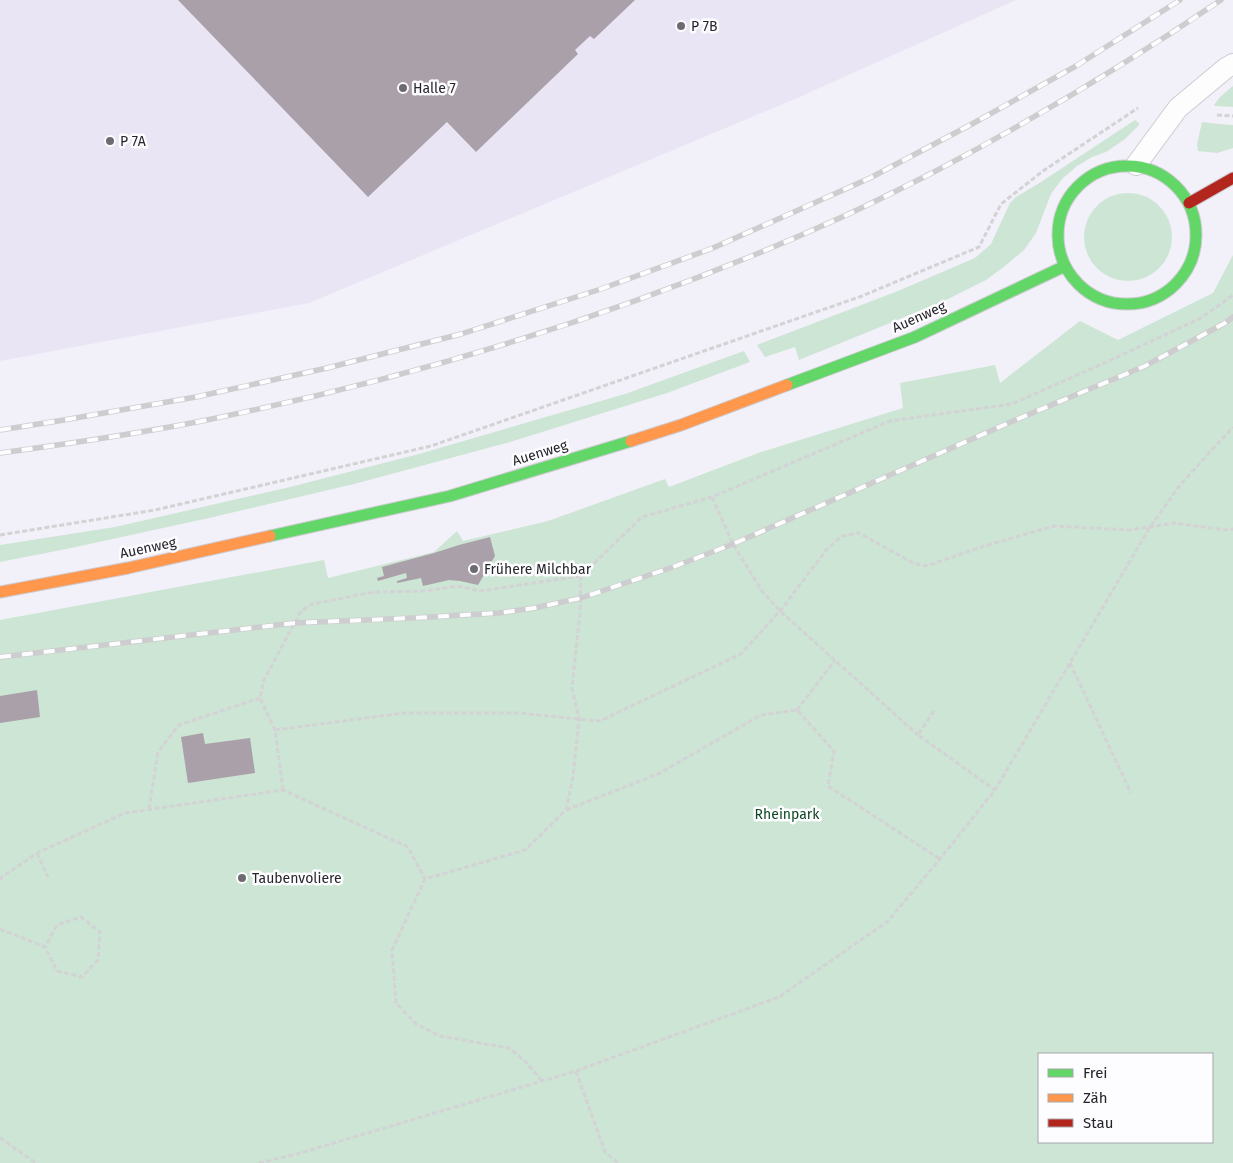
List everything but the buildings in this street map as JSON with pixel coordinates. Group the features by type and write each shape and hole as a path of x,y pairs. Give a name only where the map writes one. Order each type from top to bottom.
{"street":[{"path":"1114,166 1136,166 1167,178 1189,203 1197,226 1196,250 1186,272 1169,290 1148,301 1123,304 1100,299 1080,285 1065,266 1058,245 1058,224 1065,204 1077,186 1094,174 1114,166"},
{"path":"1189,203 1233,178"},
{"name":"Auenweg","path":"0,592 128,568 450,496 681,425 915,337 1065,266"}],"lane":[{"path":"1136,166 1178,108 1233,64"}],"path":[{"path":"0,534 155,510 430,446 862,296 979,247 1001,204 1043,171 1136,109 1157,102 1178,108 1222,116 1233,116"},
{"path":"283,790 275,730 260,698 264,680 301,611 312,604 374,592 424,591 458,586 480,591 581,576 642,517 712,497 890,421 1012,404 1200,318 1233,295"},
{"path":"259,1163 297,1154 576,1071 780,997 888,921 995,790 1150,527 1180,485 1233,427"},
{"path":"712,497 733,544 762,591 780,610 918,735 995,790"},
{"path":"275,730 404,713 518,713 600,721 741,654 780,610 828,549 842,536 859,533 912,563 926,566 984,546 1054,526 1129,530 1175,523 1226,530 1233,529"},
{"path":"566,810 579,719 572,688 580,612 581,576"},
{"path":"542,1081 525,1061 509,1048 440,1036 416,1024 396,1003 392,950 425,879 525,850 566,810 658,774 761,715 797,710 835,660"},
{"path":"1070,663 1131,793"},
{"path":"149,809 158,752 179,725 260,698"},
{"path":"797,710 834,751 828,786 940,859"},
{"path":"918,735 934,711"},
{"path":"0,880 37,853 125,813 283,790 408,847 425,879"},
{"path":"37,853 48,877"},
{"path":"0,929 46,947 57,971 82,977 98,960 100,932 81,917 58,925 46,947"},
{"path":"576,1071 605,1152 618,1163"},
{"path":"0,1138 36,1163"}],"shaded area":[{"path":"0,0 1016,0 797,98 309,303 0,361"}],"green space":[{"path":"1233,86 1233,107 1215,106 1220,97"},
{"path":"1135,120 1139,125 1125,139 1106,152 1092,157 1077,166 1062,179 1051,194 1036,233 1024,250 986,280 944,301 799,360 795,347 765,357 757,345 898,291 975,258 991,244 1010,203 1016,197"},
{"path":"1202,122 1233,125 1233,148 1217,153 1198,151 1197,144"},
{"path":"1119,193 1137,193 1153,200 1165,212 1172,228 1172,246 1165,262 1153,274 1137,281 1119,281 1103,274 1091,262 1084,246 1084,228 1091,212 1103,200"},
{"name":"Rheinpark","path":"1233,255 1233,1163 0,1163 0,620 324,560 328,578 434,552 457,531 463,541 548,521 665,479 669,487 761,452 903,408 900,383 995,365 1000,383 1080,321 1118,340 1213,293"},
{"path":"744,351 750,362 667,393 510,442 354,484 209,518 0,562 0,545 115,527 290,487 419,454 625,394"}],"railway":[{"path":"0,430 196,397 327,368 461,334 601,289 713,248 870,178 1076,66 1180,0"},
{"path":"0,453 152,430 283,404 363,384 522,339 678,285 755,255 831,222 932,173 1079,91 1221,0"},
{"path":"0,657 295,623 499,613 581,598 673,567 733,544 1013,421 1145,366 1233,317"}],"traffic: fast":[{"path":"1127,166 1153,171 1176,186 1191,209 1196,235 1191,261 1176,284 1153,299 1127,304 1101,299 1078,284 1063,261 1058,235 1063,209 1078,186 1101,171 1127,166"},
{"path":"787,385 915,337 1065,266"},
{"path":"270,536 450,496 631,441"}],"traffic: slow":[{"path":"631,441 681,425 787,385"},
{"path":"0,592 128,568 270,536"}],"traffic: jam":[{"path":"1189,203 1233,178"}],"place":[{"name":"P 7B","path":"681,26"},
{"name":"Halle 7","path":"403,88"},
{"name":"P 7A","path":"110,141"},
{"name":"Frühere Milchbar","path":"474,569"},
{"name":"Taubenvoliere","path":"242,878"}]}
